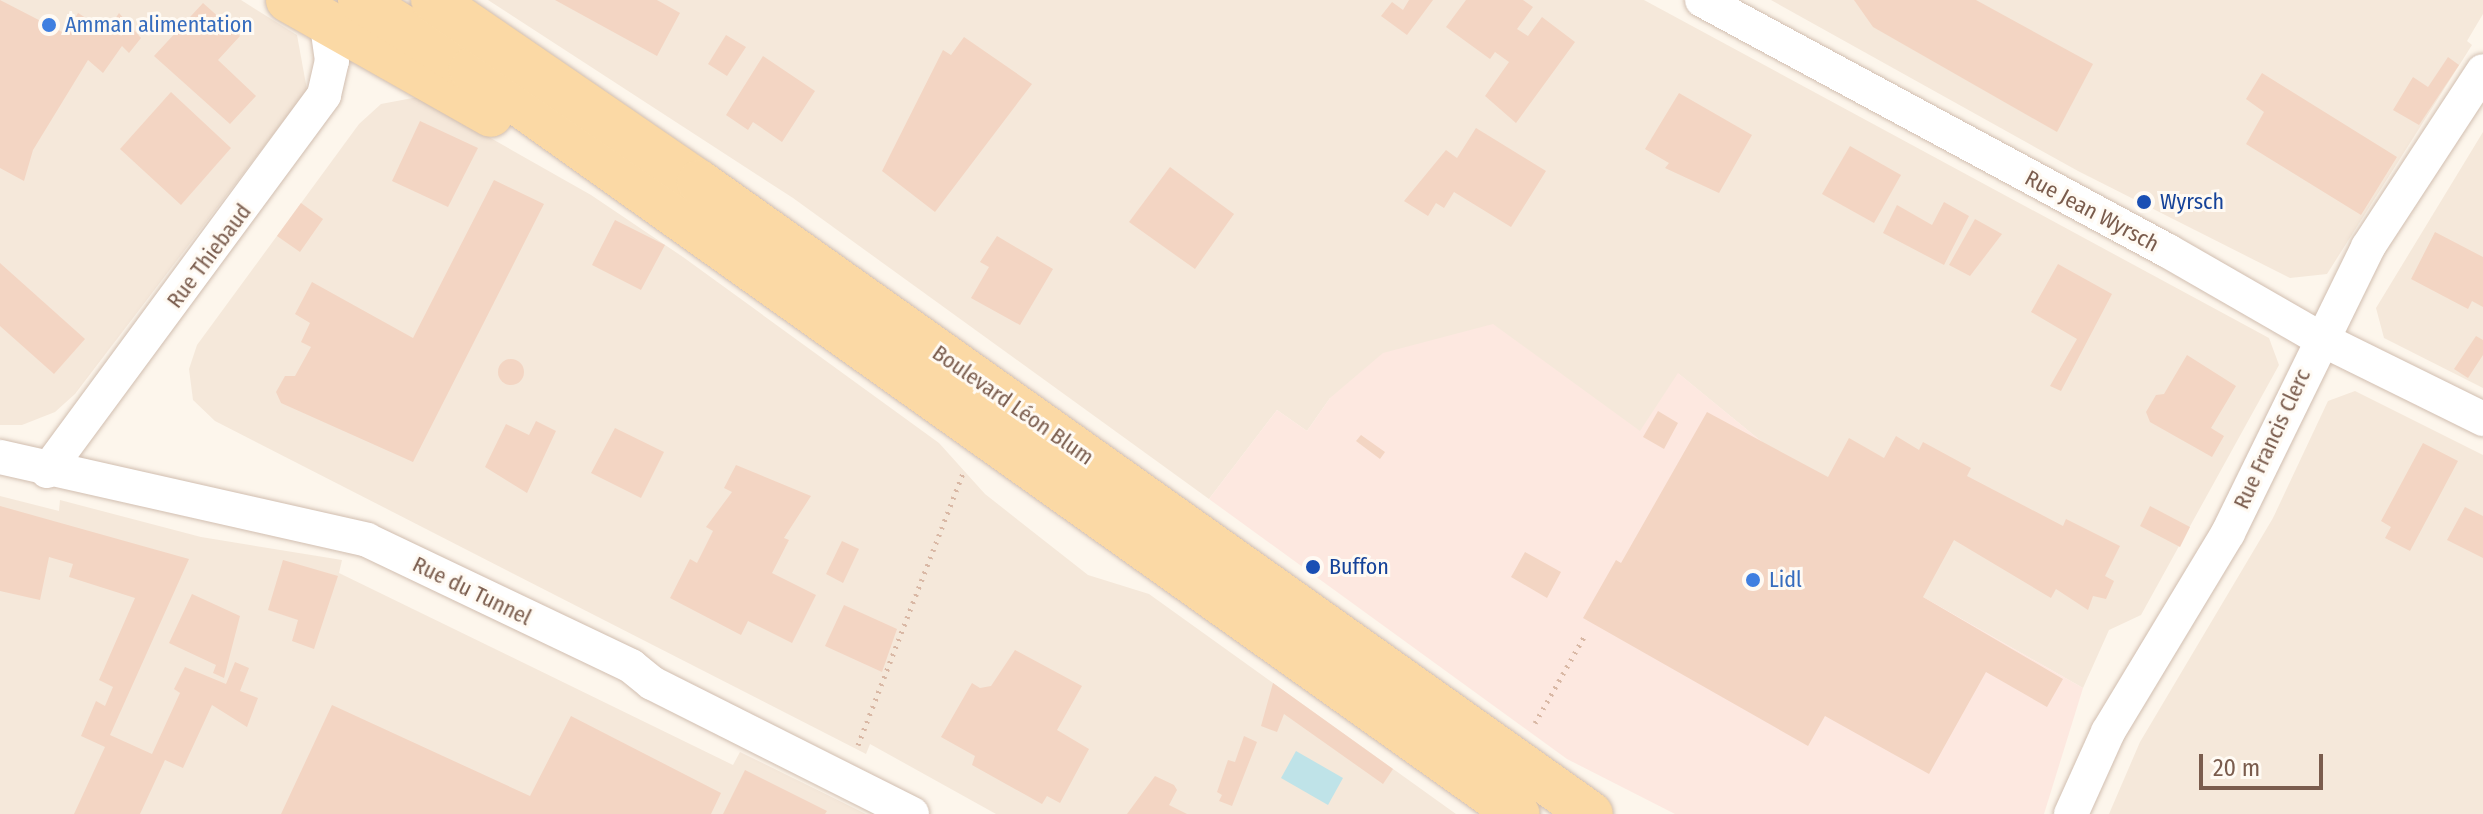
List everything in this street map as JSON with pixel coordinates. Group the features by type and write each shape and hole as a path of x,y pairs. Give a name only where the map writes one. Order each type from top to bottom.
{"main road":[{"path":"288,0 343,12 471,70 689,201"},
{"name":"Boulevard Léon Blum","path":"433,0 689,201 1518,814"},
{"path":"343,12 689,201"},
{"name":"Boulevard Léon Blum","path":"689,201 1591,814"}],"street":[{"name":"Rue Jean Wyrsch","path":"1702,0 2168,251 2319,338 2483,419"},
{"name":"Rue Thiebaud","path":"47,471 289,149 324,95 343,12"},
{"name":"Rue Francis Clerc","path":"2071,814 2108,732 2228,533 2319,338 2368,247 2483,71"},
{"name":"Rue du Tunnel","path":"0,457 47,471 347,533 631,666 652,683 912,814"}],"path":[{"path":"855,753 970,454"},
{"path":"1527,738 1585,635"}],"shaded area":[{"path":"0,0 241,0 297,35 307,90 75,394 55,412 22,425 0,425"},
{"path":"488,0 1644,0 2269,338 2279,365 2141,615 2109,630 2083,688 1923,597 1773,451 1679,374 1640,432 1330,398 1307,431 1277,410 1209,499 793,198"},
{"path":"1771,0 2483,0 2483,14 2467,41 2472,45 2327,274 2290,278 2078,171"},
{"path":"418,97 591,195 683,257 939,443 985,494 1088,575 1149,594 1456,814 996,814 870,744 866,754 215,421 193,400 189,369 197,345 359,124 381,104"},
{"path":"2483,132 2483,388 2384,338 2376,308"},
{"path":"1493,324 1640,431 1678,373 1773,451 1923,597 2083,688 2044,814 1675,814 1567,759 1209,499 1277,410 1307,431 1330,398 1383,353"},
{"path":"2355,391 2483,455 2483,814 2109,814 2140,742 2273,518 2328,401"},
{"path":"0,496 59,511 60,500 201,537 342,560 339,573 733,765 740,752 866,814 0,814"}],"water":[{"path":"1296,751 1343,778 1328,805 1281,778"}],"building":[{"path":"0,0 66,34 78,13 107,31 119,13 141,38 129,53 122,46 103,73 88,60 33,150 24,181 0,168"},
{"path":"555,0 657,0 680,13 657,56"},
{"path":"1409,0 1433,0 1407,35 1381,16 1392,2 1403,10"},
{"path":"1466,0 1523,0 1533,7 1517,29 1528,36 1542,17 1575,42 1516,123 1485,96 1509,62 1495,52 1490,59 1446,27"},
{"path":"1854,0 1976,0 2093,64 2057,132 1873,27"},
{"path":"203,3 240,36 218,60 256,96 230,124 154,56"},
{"path":"726,35 746,47 727,76 708,64"},
{"path":"964,37 1032,84 935,212 882,171 943,50 951,55"},
{"path":"763,56 815,91 782,142 753,122 748,130 726,115"},
{"path":"2448,57 2459,65 2419,125 2393,110 2413,77 2428,87"},
{"path":"2262,73 2397,157 2361,215 2246,144 2264,112 2246,99"},
{"path":"171,92 231,148 181,205 120,149"},
{"path":"1679,93 1752,135 1719,193 1665,168 1669,163 1645,149"},
{"path":"420,121 478,148 448,207 392,181"},
{"path":"1476,128 1546,171 1511,227 1454,192 1444,208 1436,203 1428,216 1404,201 1446,150 1457,158"},
{"path":"1850,146 1901,175 1874,223 1822,194"},
{"path":"1170,167 1234,214 1195,269 1129,222"},
{"path":"494,180 544,204 413,462 281,403 276,392 285,376 295,376 311,347 301,342 310,323 295,314 312,282 413,338"},
{"path":"1944,202 1969,216 1944,265 1883,233 1897,205 1932,225"},
{"path":"301,203 323,219 300,252 277,236"},
{"path":"1975,219 2002,234 1970,276 1949,265"},
{"path":"615,220 665,245 641,290 592,265"},
{"path":"2435,232 2483,257 2483,307 2472,301 2468,309 2411,279"},
{"path":"997,236 1053,269 1020,325 971,298 989,267 980,262"},
{"path":"0,263 85,339 54,374 0,326"},
{"path":"2058,264 2112,294 2061,391 2050,386 2077,339 2031,312"},
{"path":"2476,336 2483,340 2483,355 2468,378 2454,369"},
{"path":"2187,355 2236,386 2211,428 2224,436 2212,457 2150,422 2146,412 2156,395 2164,394"},
{"path":"511,359 520,363 524,372 520,381 511,385 502,381 498,372 502,363"},
{"path":"1658,411 1678,423 1664,449 1643,437"},
{"name":"Lidl","path":"1707,412 1828,477 1849,438 1884,458 1896,436 1919,450 1923,442 1971,468 1967,476 2063,526 2066,519 2120,546 2105,576 2114,581 2106,599 2093,596 2088,610 2056,589 2051,598 1954,540 1923,597 2063,679 2047,707 1986,672 1929,774 1825,716 1808,746 1583,618 1616,560 1621,563"},
{"path":"536,421 556,431 527,493 485,467 506,424 529,435"},
{"path":"615,428 664,452 641,498 591,473"},
{"path":"1361,435 1385,452 1380,459 1356,441"},
{"path":"2423,443 2458,461 2410,551 2385,538 2391,527 2381,521"},
{"path":"736,465 811,496 784,538 789,540 772,573 816,595 792,643 748,621 741,635 670,598 690,559 697,563 713,531 706,527 732,492 724,488"},
{"path":"0,506 189,559 110,735 152,754 180,693 174,689 185,667 226,684 235,662 249,668 240,691 258,698 247,727 212,705 183,768 165,760 140,814 74,814 105,747 81,736 96,701 105,706 113,687 99,680 135,598 69,577 73,564 49,557 40,600 0,591"},
{"path":"2150,506 2190,527 2180,547 2140,526"},
{"path":"2465,507 2483,516 2483,558 2447,540"},
{"path":"842,541 859,549 843,583 826,574"},
{"path":"1525,552 1561,572 1547,598 1511,577"},
{"path":"283,560 338,576 314,649 292,641 298,620 268,610"},
{"path":"192,594 240,616 224,678 213,673 216,665 169,643"},
{"path":"844,605 897,629 882,672 825,646"},
{"path":"1015,650 1082,686 1057,730 1089,749 1060,803 1047,796 1042,804 972,765 975,756 941,737 972,683 980,688 991,686"},
{"path":"1273,683 1393,769 1383,784 1284,714 1277,732 1261,726"},
{"path":"332,705 530,796 571,716 721,793 711,814 281,814"},
{"path":"1244,736 1257,742 1232,806 1219,801 1222,795 1217,792 1228,760 1235,762"},
{"path":"745,770 827,811 825,814 723,814"},
{"path":"1155,776 1174,785 1177,790 1169,805 1187,814 1127,814"}],"place":[{"name":"Amman alimentation","path":"49,25"},
{"name":"Wyrsch","path":"2144,202"},
{"name":"Buffon","path":"1313,567"},
{"name":"Lidl","path":"1753,580"}]}
